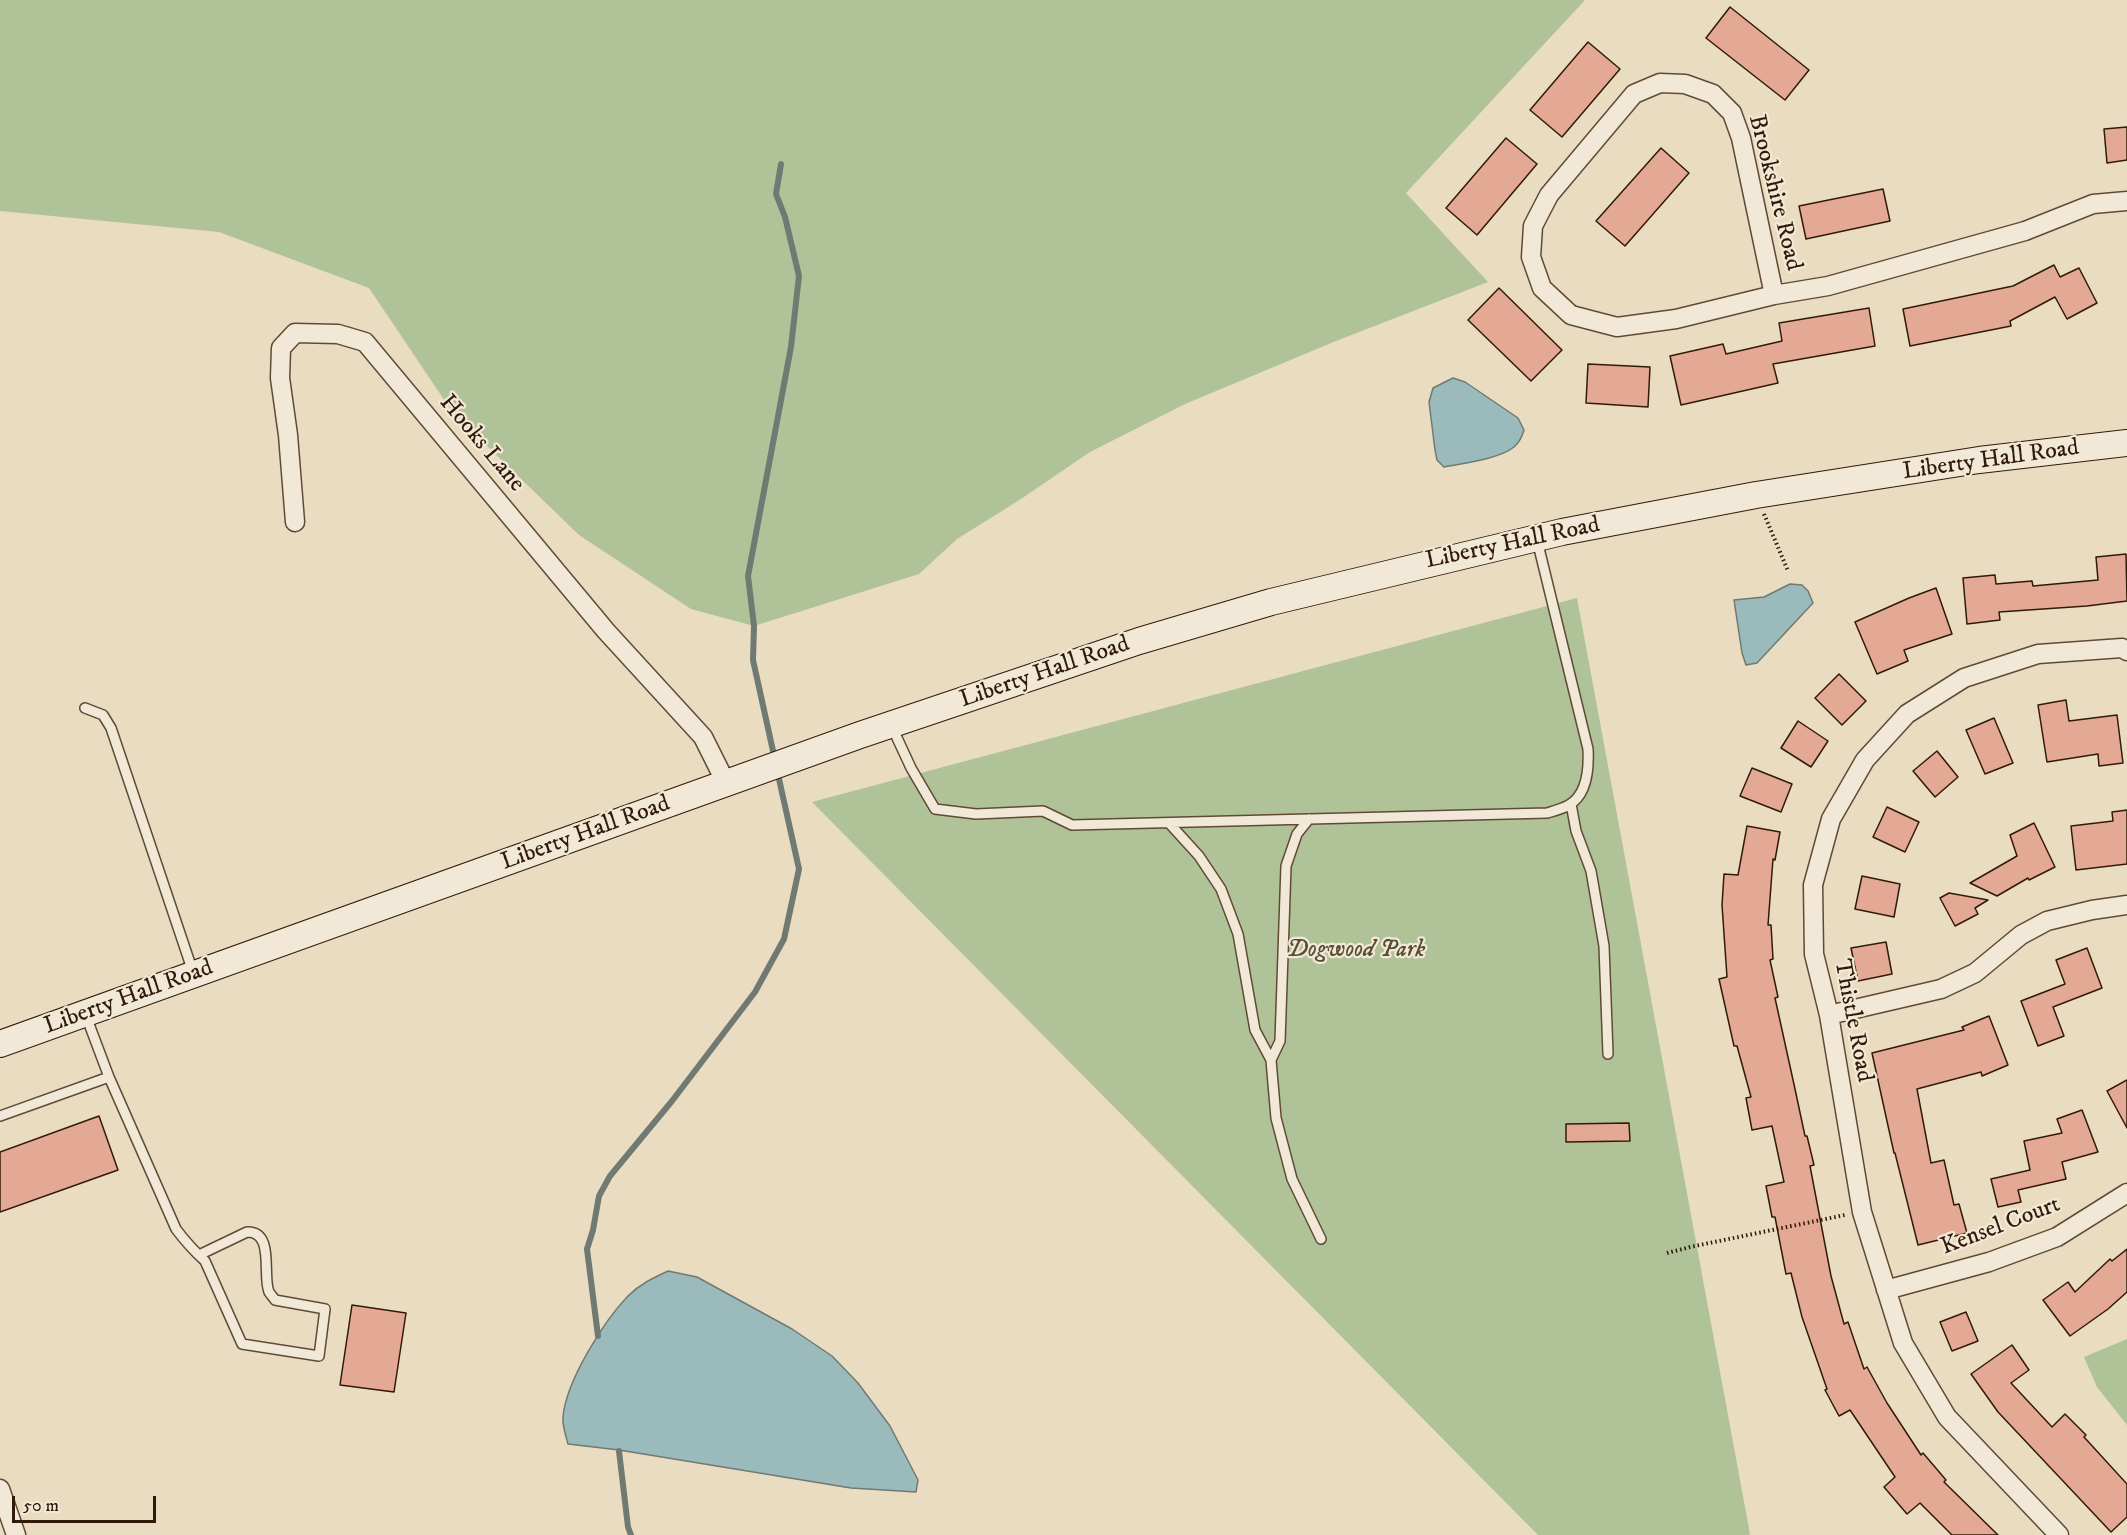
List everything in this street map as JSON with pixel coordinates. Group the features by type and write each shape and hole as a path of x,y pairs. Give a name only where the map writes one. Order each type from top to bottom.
{"main road":[{"name":"Liberty Hall Road","path":"0,1044 891,725 1139,640 1271,602 1537,538 1756,495 1979,460 2127,443"}],"street":[{"name":"Brookshire Road","path":"1774,295 1741,138 1732,113 1713,94 1685,84 1660,83 1634,94 1549,195 1533,226 1531,257 1542,288 1571,315 1617,327 1676,319 1774,295 1828,286 2025,231 2094,204 2127,201"},
{"name":"Hooks Lane","path":"295,522 288,435 280,378 281,348 295,333 338,334 365,342 606,631 703,737 726,783"},
{"name":"Thistle Road","path":"2059,1535 1947,1417 1903,1343 1862,1212 1829,1015 1814,954 1813,885 1831,819 1864,760 1907,714 1964,678 2038,654 2122,648 2127,651"},
{"path":"1829,1015 1941,989 1975,973 2021,935 2047,921 2092,910 2127,905"},
{"name":"Kensel Court","path":"1886,1290 1989,1262 2057,1237 2127,1193"},
{"path":"0,1489 16,1535"}],"lane":[{"path":"891,725 911,768 935,809 976,814 1043,811 1072,825 1547,813 1571,804 1583,789 1589,767 1588,749 1537,538"},
{"path":"86,708 103,715 111,728 194,974"},
{"path":"1571,804 1576,831 1591,872 1604,946 1608,1054"},
{"path":"1271,1060 1280,1041 1286,867 1297,834 1309,819"},
{"path":"1169,822 1199,856 1221,889 1238,934 1255,1030 1271,1060 1276,1118 1292,1179 1321,1239"},
{"path":"85,1014 109,1077 176,1229 199,1255 205,1261 242,1344 319,1356 326,1309 275,1300 268,1291 266,1253 261,1237 254,1232 247,1232 199,1255"},
{"path":"0,1116 109,1077"}],"path":[{"path":"1756,495 1788,571"},
{"path":"1667,1253 1689,1246 1862,1212"}],"green space":[{"path":"0,0 1585,0 1406,193 1488,282 1336,341 1185,404 1090,452 957,539 919,574 754,626 691,609 579,535 453,413 369,288 219,232 0,211"},
{"name":"Dogwood Park","path":"1577,598 1749,1535 1538,1535 812,802"},
{"path":"2127,1339 2127,1425 2097,1387 2084,1357"}],"water":[{"path":"1453,378 1465,382 1518,418 1524,430 1516,445 1500,455 1471,462 1444,467 1437,460 1429,402 1433,388"},
{"path":"1790,584 1802,585 1808,591 1813,603 1757,663 1746,665 1734,600 1764,597"},
{"path":"668,1271 697,1277 792,1329 832,1356 858,1383 890,1426 918,1480 916,1492 851,1488 619,1450 568,1444 563,1420 566,1402 571,1386 588,1352 608,1320 628,1296 642,1285"}],"building":[{"path":"1730,7 1809,70 1785,100 1706,38"},
{"path":"1588,42 1620,69 1562,137 1530,110"},
{"path":"2127,127 2127,160 2107,163 2104,129"},
{"path":"1506,138 1537,164 1477,235 1446,208"},
{"path":"1661,148 1689,173 1625,246 1596,221"},
{"path":"1883,189 1890,221 1806,239 1799,206"},
{"path":"2054,265 2060,277 2079,268 2097,303 2067,319 2055,297 2010,321 2011,326 1910,346 1903,309 2013,286"},
{"path":"1499,288 1562,350 1531,381 1468,320"},
{"path":"1869,308 1875,346 1773,364 1778,383 1681,405 1670,356 1723,344 1726,354 1782,341 1779,323"},
{"path":"1588,364 1650,367 1648,407 1586,403"},
{"path":"2126,554 2127,601 1999,612 2000,620 1967,624 1963,578 1995,575 1996,584 2032,581 2033,586 2098,580 2096,557"},
{"path":"1936,588 1952,634 1904,650 1908,661 1877,674 1855,622"},
{"path":"1839,674 1866,701 1842,725 1815,698"},
{"path":"2066,700 2069,721 2117,715 2123,763 2099,766 2098,754 2047,762 2038,705"},
{"path":"1994,718 2013,763 1985,774 1966,730"},
{"path":"1798,721 1828,741 1811,767 1781,748"},
{"path":"1937,751 1958,777 1935,797 1913,771"},
{"path":"1752,768 1792,784 1781,812 1740,796"},
{"path":"1887,807 1919,822 1905,852 1873,837"},
{"path":"2127,810 2127,864 2076,870 2071,826 2113,821 2112,812"},
{"path":"2034,823 2055,867 2029,880 2028,878 1997,896 1970,883 2017,856 2010,835"},
{"path":"1747,826 1780,832 1775,860 1773,859 1768,925 1771,925 1773,959 1770,960 1778,997 1775,998 1805,1136 1807,1136 1814,1165 1810,1166 1831,1276 1844,1324 1848,1322 1864,1369 1867,1367 1921,1455 1923,1453 1946,1480 1944,1482 1998,1535 1952,1535 1920,1503 1907,1514 1884,1487 1895,1477 1850,1410 1839,1416 1825,1390 1827,1389 1802,1317 1791,1273 1786,1274 1775,1217 1772,1217 1766,1186 1784,1182 1772,1126 1752,1130 1746,1098 1751,1097 1737,1046 1734,1046 1719,979 1727,977 1722,905 1724,874 1738,875"},
{"path":"1862,876 1900,884 1894,917 1855,909"},
{"path":"1949,893 1988,900 1975,908 1978,914 1955,926 1940,898"},
{"path":"1886,942 1892,974 1858,981 1851,948"},
{"path":"2087,948 2102,988 2053,1007 2064,1036 2038,1046 2021,1001 2065,984 2056,960"},
{"path":"1989,1016 2008,1065 1982,1076 1981,1072 1917,1089 1931,1163 1944,1160 1954,1205 1959,1204 1967,1233 1918,1245 1894,1153 1872,1053 1964,1030 1962,1027"},
{"path":"2127,1080 2127,1128 2107,1091"},
{"path":"2082,1110 2098,1152 2062,1162 2066,1179 2018,1190 2021,1202 1998,1207 1991,1179 2030,1170 2024,1141 2062,1133 2057,1119"},
{"path":"99,1116 118,1170 0,1212 0,1152"},
{"path":"1629,1123 1630,1141 1566,1142 1566,1124"},
{"path":"2127,1249 2127,1292 2108,1309 2070,1336 2043,1300 2068,1282 2075,1292 2110,1259 2112,1261"},
{"path":"352,1305 406,1313 394,1392 340,1385"},
{"path":"1966,1312 1978,1341 1952,1351 1940,1322"},
{"path":"2012,1345 2029,1370 2011,1383 2052,1427 2065,1414 2127,1484 2127,1517 2111,1532 1998,1412 1971,1374"}],"waterway":[{"path":"775,760 753,660 754,626 748,576 791,347 799,276 785,217 776,194 781,164"},
{"path":"598,1336 587,1249 599,1196 610,1176 672,1101 755,992 784,939 799,869 777,770"},
{"path":"619,1451 628,1527 631,1535"}]}
